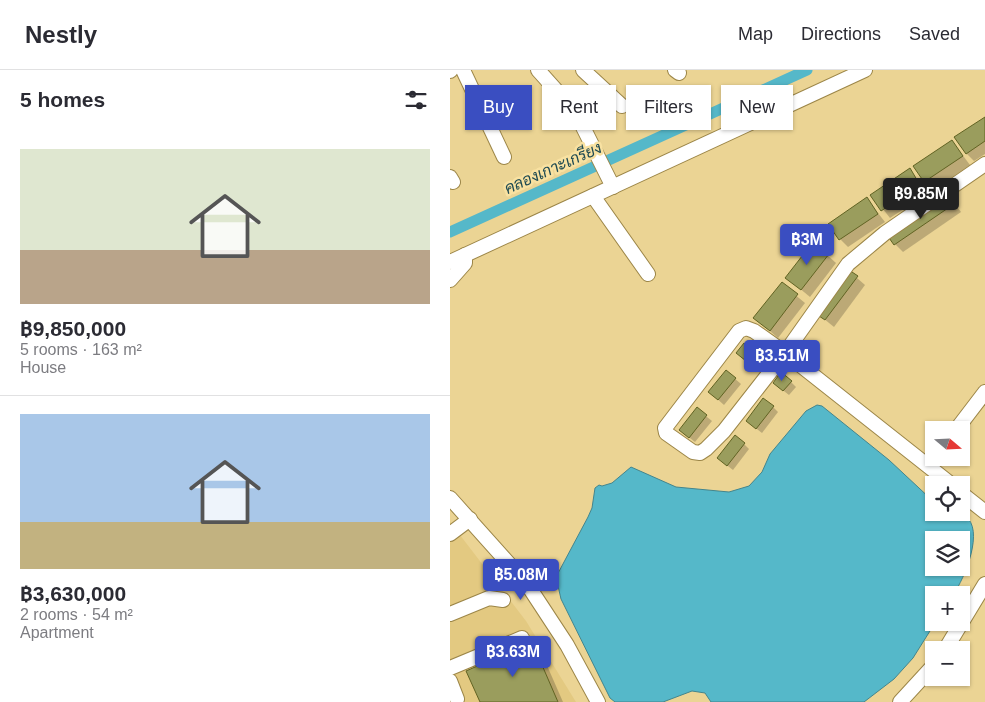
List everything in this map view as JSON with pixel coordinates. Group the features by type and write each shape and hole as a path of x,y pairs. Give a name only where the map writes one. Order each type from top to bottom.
{"street":[{"path":"463,70 504,157"},
{"path":"538,70 551,85"},
{"path":"583,70 622,106"},
{"path":"450,262 593,196 610,181 865,70"},
{"path":"585,130 610,181"},
{"path":"925,458 785,353 754,331 746,328 739,331 665,428 666,433 693,452 700,453 706,449 724,431 785,353 842,272 865,248 985,164"},
{"path":"593,196 648,274"},
{"path":"450,280 465,263 465,255"},
{"path":"963,421 985,392"},
{"path":"935,466 944,476"},
{"path":"450,498 527,584 567,645 598,702"},
{"path":"970,500 985,512"},
{"path":"450,534 470,519"},
{"path":"950,641 985,584"},
{"path":"450,614 489,598 502,600"},
{"path":"450,668 522,638"},
{"path":"900,702 925,674"},
{"path":"450,681 458,699"}],"shaded area":[{"path":"450,522 526,621 576,702 450,702"}],"water":[{"path":"817,405 822,406 889,460 925,494 925,521 971,522 973,542 970,557 970,531 925,531 925,576 963,576 958,586 925,586 925,631 930,631 913,658 894,679 864,702 711,702 705,693 692,691 663,702 615,702 610,698 561,599 556,577 592,508 595,488 599,485 612,483 631,467 676,487 729,492 749,486 762,472 770,454 806,411"}],"building":[{"path":"985,117 985,141 966,154 954,137"},
{"path":"952,140 963,156 924,182 913,166"},
{"path":"910,168 920,185 881,211 870,195"},
{"path":"948,194 954,204 894,245 887,235"},
{"path":"867,197 878,214 839,240 828,224"},
{"path":"813,242 829,254 801,290 785,278"},
{"path":"849,270 858,276 825,320 816,314"},
{"path":"782,282 798,294 770,331 753,318"},
{"path":"744,343 754,351 746,361 736,353"},
{"path":"726,370 736,378 718,400 708,392"},
{"path":"781,372 792,381 783,391 773,383"},
{"path":"763,398 774,406 756,429 746,421"},
{"path":"697,407 707,415 689,438 679,430"},
{"path":"735,435 745,443 727,466 717,458"},
{"path":"532,642 558,702 480,702 466,671"}],"waterway":[{"name":"คลองเกาะเกรียง","path":"450,232 807,70"}]}
